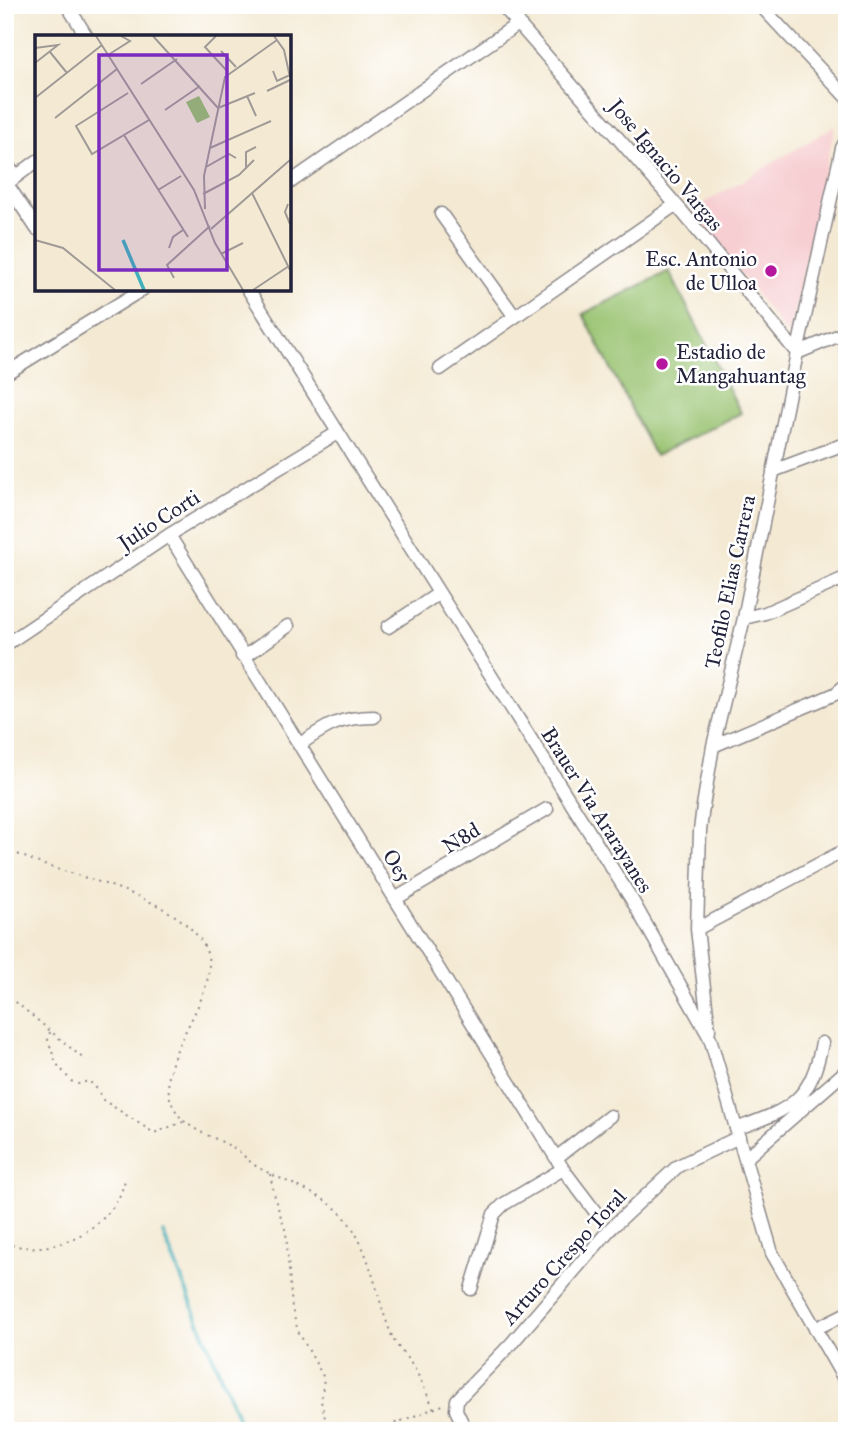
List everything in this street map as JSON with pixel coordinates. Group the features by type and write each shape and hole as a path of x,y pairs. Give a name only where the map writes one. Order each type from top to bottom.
{"street":[{"path":"67,5 86,35"},
{"name":"Jose Ignacio Vargas","path":"502,5 675,205 797,353"},
{"path":"760,5 847,98"},
{"path":"290,182 519,23"},
{"name":"Teofilo Elias Carrera","path":"710,1038 697,929 700,831 713,746 744,618 797,353 842,148 847,139"},
{"path":"5,162 9,182 35,226"},
{"path":"9,182 35,162"},
{"path":"440,369 675,205"},
{"path":"441,215 515,317"},
{"path":"5,374 141,290"},
{"name":"Brauer Via Ararayanes","path":"249,290 632,900 710,1038 772,1253 847,1384"},
{"path":"797,353 847,332"},
{"name":"Julio Corti","path":"5,645 169,535 337,433"},
{"path":"773,471 847,443"},
{"name":"Oe5","path":"169,535 560,1164 597,1214"},
{"path":"744,618 765,613 847,577"},
{"path":"388,627 438,594"},
{"path":"242,656 288,626"},
{"path":"713,746 835,694 847,684"},
{"path":"299,745 329,724 351,717 374,717"},
{"name":"N8d","path":"395,899 547,809"},
{"path":"697,929 847,849"},
{"name":"Arturo Crespo Toral","path":"457,1400 512,1344 610,1229 678,1166 794,1103 817,1066 822,1043"},
{"path":"745,1159 847,1070"},
{"path":"471,1289 494,1214 560,1164 610,1116"},
{"path":"815,1329 847,1313"},
{"path":"457,1400 456,1410 466,1431"}],"path":[{"path":"5,849 43,865 92,878 148,901 188,926 204,946 209,962 207,982 174,1057 167,1087 171,1102 184,1121 235,1149 257,1167 334,1208 361,1242 393,1337 415,1369 434,1409"},
{"path":"5,993 85,1060"},
{"path":"50,1032 48,1040 52,1056 71,1081 78,1084 89,1080 103,1100 154,1133 184,1121"},
{"path":"269,1173 286,1232 292,1309 298,1331 324,1378 321,1401 328,1431"},
{"path":"5,1243 33,1248 51,1246 81,1234 96,1224 115,1205 126,1177"},
{"path":"375,1431 457,1400"}],"shaded area":[{"name":"Esc. Antonio de Ulloa","path":"835,126 790,331 785,332 691,211"}],"green space":[{"name":"Estadio de Mangahuantag","path":"669,271 741,413 655,456 583,314"}],"waterway":[{"path":"163,1233 243,1431"}],"place":[{"name":"Esc. Antonio de Ulloa","path":"771,271"},
{"name":"Estadio de Mangahuantag","path":"662,364"}]}
